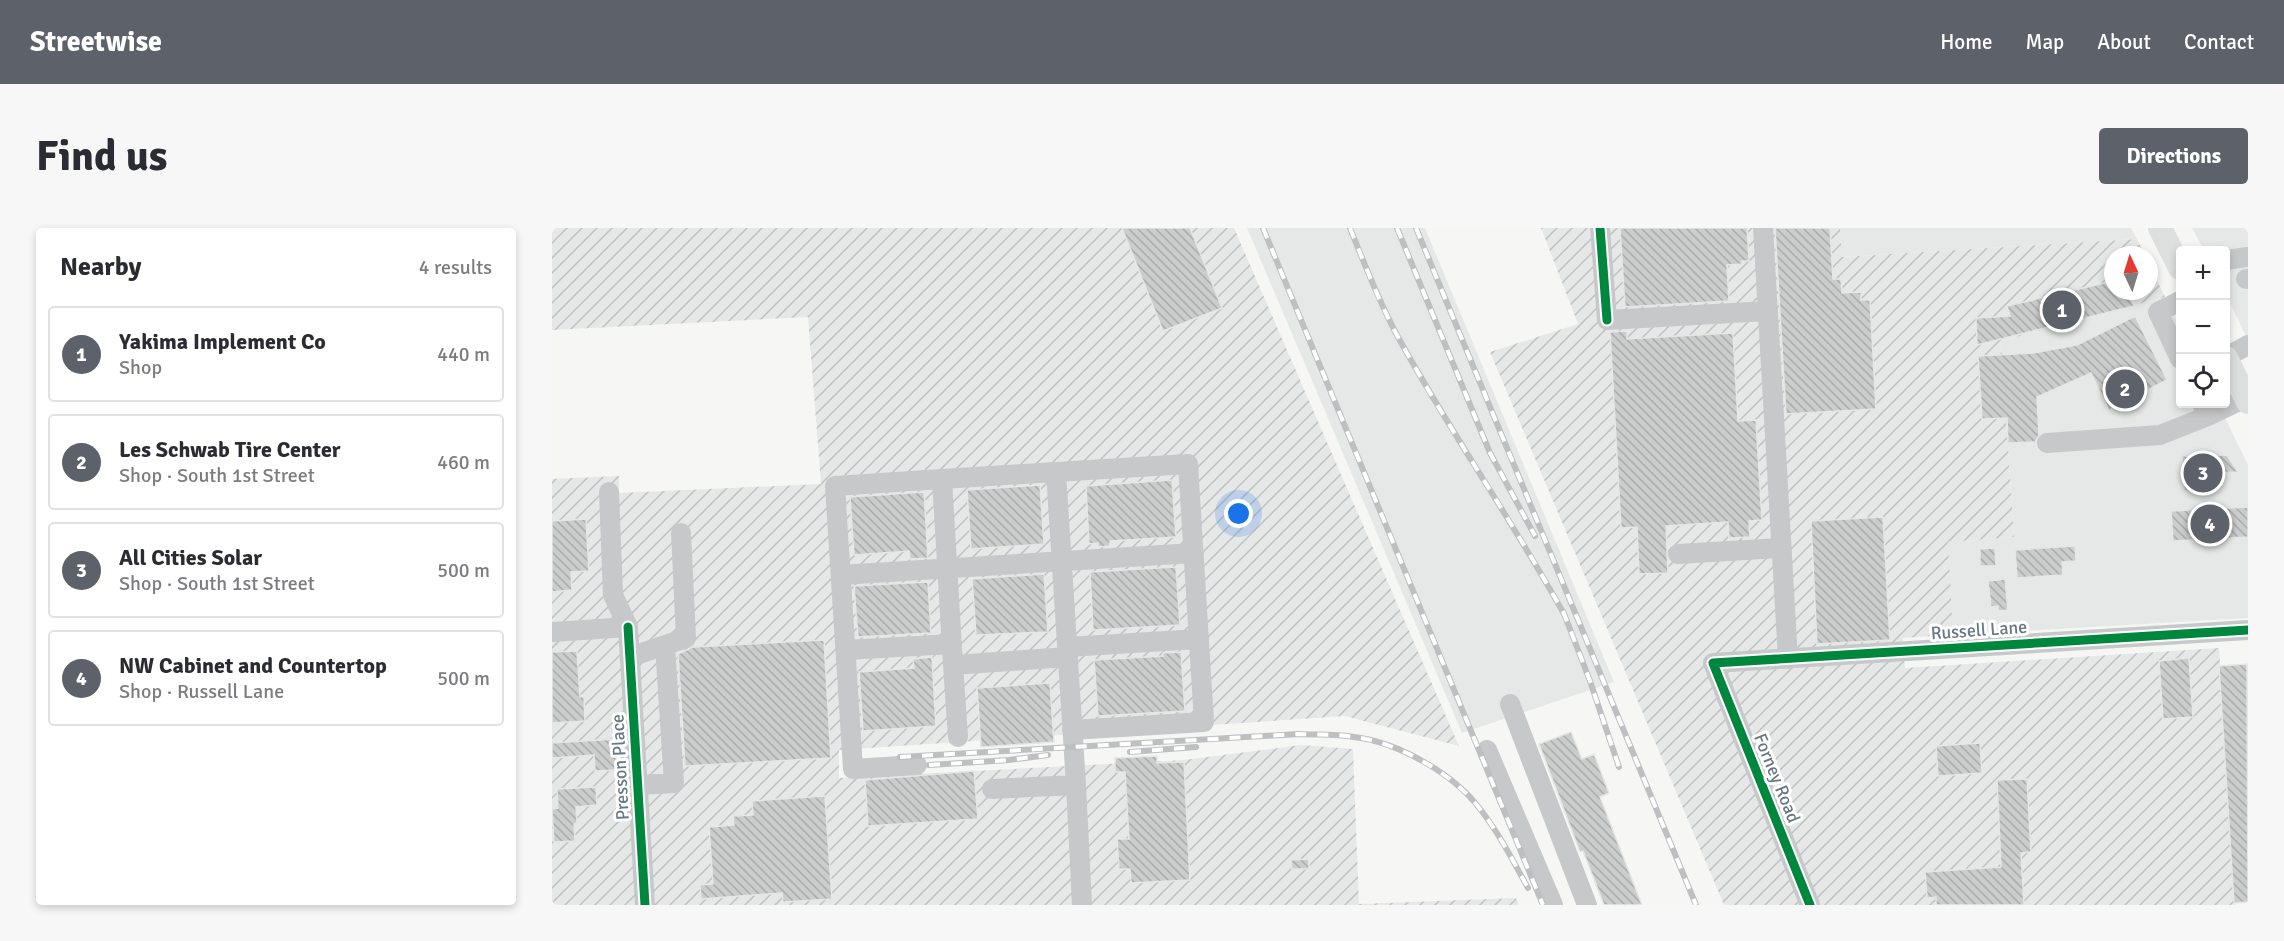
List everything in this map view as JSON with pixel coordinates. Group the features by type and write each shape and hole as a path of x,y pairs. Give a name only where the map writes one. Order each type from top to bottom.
{"main road":[{"path":"2160,228 2176,258"},
{"path":"2230,365 2247,400"}],"street":[{"path":"1600,228 1606,320 1767,311"},
{"path":"1763,228 1788,659"},
{"path":"2230,259 2248,257"},
{"path":"2176,303 2158,312 2176,349"},
{"path":"2230,355 2248,345"},
{"path":"2046,443 2160,435 2205,410 2247,400"},
{"path":"917,765 853,770 836,486 1188,464 1204,722 1072,730"},
{"path":"1056,472 1082,905"},
{"path":"942,479 958,737"},
{"path":"552,632 628,627 613,595 609,492"},
{"path":"630,657 687,638 681,533"},
{"path":"1678,554 1781,548"},
{"path":"841,575 1194,552"},
{"name":"Presson Place","path":"628,627 645,905"},
{"name":"Russell Lane","path":"1713,663 2248,630"},
{"path":"953,665 1199,639"},
{"path":"846,650 952,644"},
{"path":"638,785 674,783 665,646"},
{"name":"Forney Road","path":"1713,663 1810,905"},
{"path":"1510,704 1587,905"},
{"path":"1487,750 1553,905"},
{"path":"992,789 1076,785"}],"shaded area":[{"path":"552,228 1234,228 1459,746 1345,716 839,750 839,778 1184,760 1301,745 1353,749 1359,904 1516,898 1519,905 552,905 552,479 619,476 619,493 821,484 808,317 552,330"},
{"path":"1247,228 1425,228 1614,682 1462,733"},
{"path":"1541,228 1840,228 1842,257 2137,239 2140,246 2104,246 2104,300 2154,300 2001,341 2014,537 1948,542 1953,635 1903,638 1905,668 2219,648 2236,905 1724,905 1490,352 1578,324"},
{"path":"1840,228 2131,228 2137,239 1841,257"},
{"path":"2192,228 2248,228 2248,340 2230,303 2230,246 2202,246"},
{"path":"2158,283 2165,297 2158,299"},
{"path":"2165,297 2176,320 2176,408 2220,408 2248,465 2248,618 1953,635 1947,542 2014,537 2001,341"}],"building":[{"path":"1122,228 1190,228 1222,308 1163,331"},
{"path":"1620,228 1747,228 1749,261 1727,265 1729,301 1625,307"},
{"path":"1775,228 1830,228 1833,279 1841,279 1842,293 1861,292 1861,300 1870,300 1876,409 1786,414"},
{"path":"2104,283 2104,300 2131,300 2134,306 1977,345 1976,318 2010,316 2007,306"},
{"path":"2135,316 2167,380 2109,410 2091,373 2037,397 2039,435 2035,442 2008,443 2007,418 1982,419 1978,356 2033,353 2077,345"},
{"path":"1627,331 1627,339 1733,333 1738,421 1756,420 1762,520 1749,521 1750,537 1729,538 1728,522 1666,526 1668,573 1639,574 1637,527 1621,528 1610,332"},
{"path":"2227,455 2238,472 2207,473 2208,490 2184,491 2182,456"},
{"path":"1172,480 1176,537 1110,541 1110,546 1098,547 1098,543 1089,544 1086,486"},
{"path":"1040,485 1044,544 971,549 967,490"},
{"path":"924,492 928,558 910,559 909,551 854,555 850,497"},
{"path":"2248,507 2248,537 2173,541 2171,511"},
{"path":"1883,517 1890,640 1817,644 1811,521"},
{"path":"586,519 589,571 571,572 572,590 552,592 552,521"},
{"path":"2075,546 2076,561 2062,562 2063,575 2017,578 2015,550"},
{"path":"1995,548 1996,566 1980,566 1980,549"},
{"path":"1176,567 1180,625 1093,630 1090,572"},
{"path":"1044,574 1048,632 976,635 972,579"},
{"path":"2005,579 2008,610 1998,611 1998,606 1991,607 1988,581"},
{"path":"928,582 931,633 858,637 854,586"},
{"path":"824,640 831,758 685,766 678,654 693,647"},
{"path":"577,651 580,697 584,696 585,721 552,723 552,652"},
{"path":"1181,652 1185,711 1098,716 1094,660 1163,656 1163,653"},
{"path":"932,657 936,726 863,731 859,672 914,668 913,659"},
{"path":"2189,658 2193,717 2163,719 2159,661"},
{"path":"2247,664 2248,902 2234,903 2219,666"},
{"path":"1050,683 1054,742 981,747 977,688"},
{"path":"1571,732 1582,759 1594,754 1609,793 1600,797 1642,905 1604,905 1583,851 1580,852 1539,744"},
{"path":"615,739 617,770 595,771 594,755 552,758 552,743"},
{"path":"1980,743 1982,773 1938,776 1936,746"},
{"path":"1157,756 1157,763 1184,762 1190,880 1131,883 1130,869 1119,869 1117,839 1129,839 1125,772 1115,772 1115,758"},
{"path":"974,771 978,819 868,826 865,780"},
{"path":"2027,779 2031,852 2021,853 2024,905 1936,905 1936,897 1927,898 1925,872 2001,867 1997,780"},
{"path":"596,787 597,805 576,807 575,841 554,842 552,809 558,808 557,789"},
{"path":"825,796 832,899 783,902 782,893 701,899 700,885 713,884 709,827 734,825 733,816 753,815 752,801"},
{"path":"1309,859 1309,869 1292,869 1291,860"}],"railway":[{"path":"1263,228 1543,905"},
{"path":"1350,228 1378,297 1398,337 1565,616"},
{"path":"1397,228 1490,453 1535,536"},
{"path":"1416,228 1696,905"},
{"path":"1563,611 1619,767"},
{"path":"900,757 1299,734 1340,735 1371,740 1389,745 1424,762 1469,796 1506,847 1528,888"},
{"path":"1130,752 1196,747"},
{"path":"929,765 1048,755"}],"cycle path":[{"path":"1600,228 1607,320"},
{"path":"628,627 645,905"},
{"path":"1810,905 1713,663 2248,630"}],"place":[{"name":"Yakima Implement Co","path":"2062,310"},
{"name":"Les Schwab Tire Center","path":"2125,389"},
{"name":"All Cities Solar","path":"2203,473"},
{"name":"NW Cabinet and Countertop","path":"2210,524"}]}
